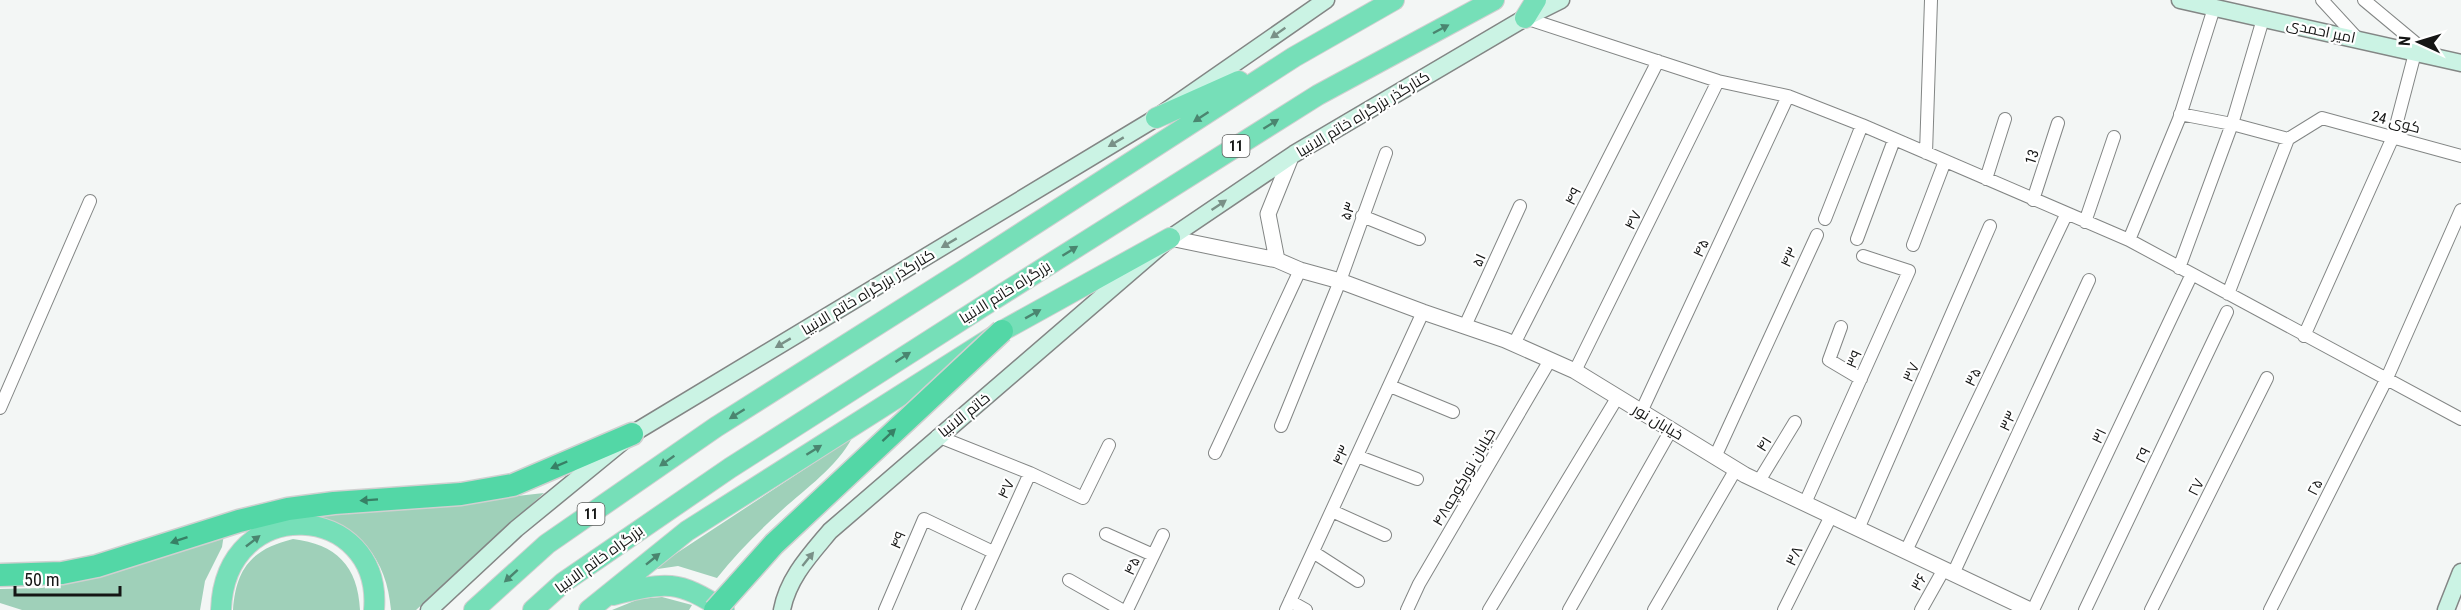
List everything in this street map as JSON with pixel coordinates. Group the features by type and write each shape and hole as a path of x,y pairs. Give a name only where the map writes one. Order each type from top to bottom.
{"highway":[{"name":"11","path":"474,610 547,544 716,427 1294,57 1394,0"},
{"name":"بزرگراه خاتم الانبیا","path":"533,610 564,582 720,474 966,317 1318,95 1494,0"},
{"path":"1525,18 1536,0"},
{"path":"1156,118 1294,57"},
{"path":"589,610 608,597 687,531 1002,331 1170,238"},
{"path":"715,610 774,544 1002,331"},
{"path":"0,575 62,573 97,566 239,521 288,509 334,503 461,494 513,485 632,434"},
{"path":"220,610 221,592 226,575 236,557 255,538 282,525 317,526 344,538 366,561 376,592 374,610"},
{"path":"608,597 655,585 684,587 700,594 724,610"}],"main road":[{"name":"کنارگذر بزرگراه خاتم الانبیا","path":"429,610 516,529 632,434 1156,118 1326,0"},
{"name":"کنارگذر بزرگراه خاتم الانبیا","path":"1170,238 1294,153 1525,18 1561,0"},
{"name":"امیر احمدی","path":"2180,0 2461,63"},
{"name":"خاتم الانبیا","path":"782,610 785,595 797,571 830,531 937,436 970,412 1088,306 1170,238"},
{"path":"2445,610 2461,572"}],"street":[{"path":"1926,153 1931,0"},
{"path":"2322,0 2357,38"},
{"path":"2304,336 2393,137 2423,55 2364,0"},
{"path":"2129,240 2180,114 2214,8"},
{"path":"1525,18 1718,81 1788,96 1862,125 2066,215 2129,240 2461,419"},
{"path":"2179,268 2232,124 2263,19"},
{"name":"۴۹","path":"1514,344 1658,61"},
{"name":"۴۷","path":"1575,371 1718,81"},
{"name":"۴۵","path":"1641,412 1788,96"},
{"path":"2180,114 2232,124 2288,139 2228,294"},
{"name":"کوی 24","path":"2288,139 2322,118 2461,156"},
{"path":"1986,179 2005,119"},
{"name":"13","path":"2033,200 2058,123"},
{"path":"1825,219 1862,125"},
{"path":"2085,222 2114,137"},
{"path":"1857,238 1894,140"},
{"name":"۵۳","path":"1281,426 1340,281 1386,153"},
{"path":"1277,260 1268,214 1291,157"},
{"path":"1913,244 1945,161"},
{"path":"0,408 90,201"},
{"name":"۵۱","path":"1465,326 1520,206"},
{"name":"۲۵","path":"2270,610 2387,378 2461,210"},
{"name":"۳۵","path":"1906,551 2066,215"},
{"path":"1362,216 1419,239"},
{"name":"۳۷","path":"1858,529 1990,226"},
{"name":"۴۳","path":"1715,457 1817,235"},
{"name":"خیابان نور","path":"1170,238 1277,260 1514,344 1575,371 1715,457 1759,481 2023,608"},
{"name":"۳۹","path":"1805,503 1909,271 1863,256"},
{"path":"1215,453 1300,270"},
{"name":"۳۱","path":"2023,608 2192,276"},
{"name":"۳۳","path":"1948,572 2090,280"},
{"name":"۴۳","path":"1288,605 1423,312"},
{"name":"۲۹","path":"2085,610 2227,312"},
{"path":"1841,327 1829,360 1861,379"},
{"name":"خیابان نورکوچه۴۸","path":"1407,610 1425,574 1550,360"},
{"name":"۲۷","path":"2151,610 2267,378"},
{"path":"1390,386 1453,412"},
{"path":"1490,610 1617,398"},
{"name":"۴۱","path":"1759,481 1795,422"},
{"path":"1569,610 1671,430"},
{"name":"۴۷","path":"937,436 1030,473 968,610"},
{"path":"1030,473 1083,498 1109,445"},
{"path":"1357,456 1417,479"},
{"path":"1654,610 1736,469"},
{"path":"1332,511 1386,535"},
{"name":"۳۸","path":"1784,610 1831,516"},
{"name":"۴۹","path":"885,610 924,519 993,552"},
{"path":"1106,534 1153,555"},
{"name":"۴۵","path":"1127,610 1163,534"},
{"path":"1313,552 1358,581"},
{"name":"۳۶","path":"1921,610 1948,572"},
{"path":"1069,580 1122,610"},
{"path":"1288,605 1306,610"}],"green space":[{"path":"852,438 838,459 764,527 717,578 678,566 651,570"},
{"path":"544,493 416,610 391,610 384,575 367,547 342,526 308,515 464,502"},
{"path":"224,534 222,547 205,581 200,610 22,610 0,603 0,589 42,588 113,573"},
{"path":"293,539 321,546 342,560 355,581 360,610 233,610 238,583 249,563 267,548"},
{"path":"662,597 692,605 689,610 612,610 639,599"}]}
